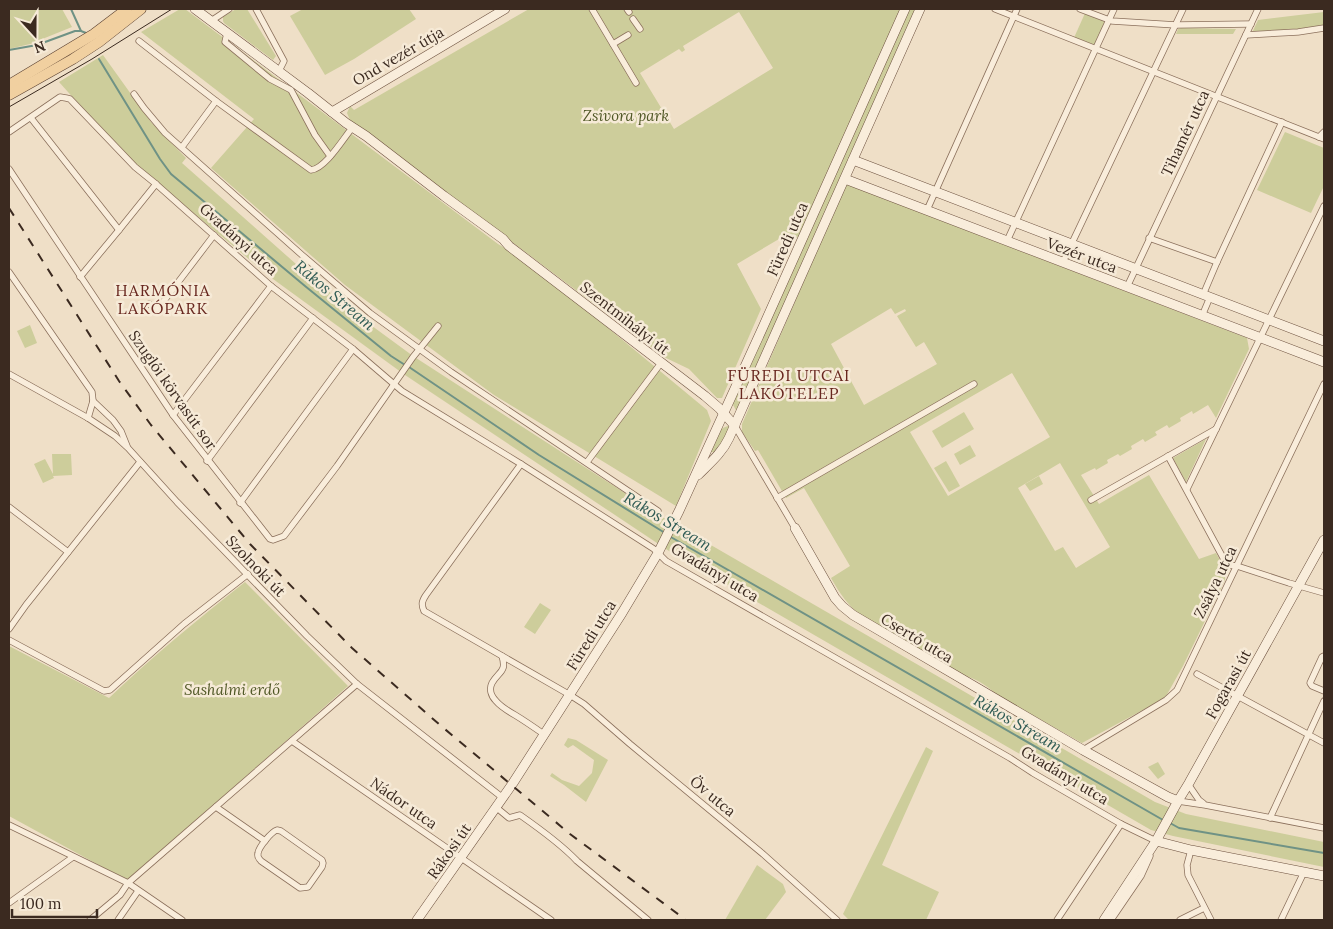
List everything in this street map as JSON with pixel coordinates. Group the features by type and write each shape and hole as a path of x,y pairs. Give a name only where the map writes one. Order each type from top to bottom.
{"main road":[{"path":"9,85 94,34 123,13 141,9"},
{"path":"9,95 99,42 123,13 148,9"}],"street":[{"name":"Szentmihályi út","path":"195,9 384,150 390,161 404,174 419,184 439,193 503,239 509,246 689,383 724,413"},
{"path":"211,21 229,9"},
{"path":"256,9 284,61 279,71"},
{"name":"Ond vezér útja","path":"332,112 505,9"},
{"path":"594,9 636,83"},
{"name":"Füredi utca","path":"503,798 658,553 670,530 905,9"},
{"name":"Füredi utca","path":"693,480 715,458 725,445 735,426 920,9"},
{"path":"995,9 1322,138 1324,132"},
{"path":"927,210 1017,9"},
{"path":"1080,9 1109,20 1176,25 1250,24"},
{"path":"1007,241 1114,9"},
{"path":"1063,262 1183,9"},
{"name":"Tihamér utca","path":"1127,287 1258,9"},
{"path":"633,18 640,29"},
{"path":"1246,35 1298,32 1324,28"},
{"name":"Szentmihályi út","path":"227,33 225,42 270,79 291,90 315,135 330,156"},
{"path":"613,44 628,34"},
{"path":"139,41 216,101 311,170 316,170 330,156 349,125 345,112 346,102"},
{"name":"Gvadányi utca","path":"134,94 165,133 370,313 451,372 658,510"},
{"name":"Gvadányi utca","path":"32,118 60,98 70,99 135,167 271,286 353,349 402,391 654,549 666,561 1010,758 1120,824 1156,842 1324,876"},
{"path":"182,147 216,101"},
{"path":"9,132 32,118 119,230"},
{"path":"1202,316 1217,262 1282,122"},
{"name":"Vezér utca","path":"839,155 1206,296 1270,317 1324,342"},
{"name":"Vezér utca","path":"834,168 838,175 845,179 1324,362"},
{"name":"Szuglói körvasút sor","path":"9,169 173,415 207,461 270,539 277,540 284,536 332,472 393,384"},
{"path":"80,277 156,184"},
{"path":"1187,489 1324,206"},
{"path":"149,304 157,310 214,235"},
{"path":"1149,238 1217,262"},
{"path":"9,272 92,392 94,402 88,418"},
{"path":"173,415 271,286"},
{"path":"207,461 313,318"},
{"path":"393,384 419,348 438,326"},
{"path":"240,503 353,349"},
{"path":"587,462 661,363"},
{"path":"9,374 88,418 115,436 128,448"},
{"path":"778,498 974,384"},
{"name":"Zsálya utca","path":"1083,750 1166,700 1177,690 1324,384"},
{"path":"94,402 113,420 121,431 128,448"},
{"name":"Csertő utca","path":"724,413 735,426 835,598 848,612 1083,750 1178,801"},
{"path":"1091,500 1216,429"},
{"path":"725,445 737,440 744,441"},
{"name":"Szolnoki út","path":"128,448 176,502 307,636 357,684 503,798"},
{"path":"1168,456 1227,564 1324,592"},
{"path":"9,629 140,462"},
{"name":"Öv utca","path":"521,464 422,601 424,611 570,694 584,704 763,854 837,920"},
{"path":"9,507 68,552"},
{"name":"Fogarasi út","path":"1111,920 1141,876 1156,842 1178,801 1324,540"},
{"path":"9,640 104,692 110,690 184,624 248,574"},
{"path":"502,656 503,670 492,684 490,690 492,696 503,708 545,734"},
{"path":"1324,656 1310,684 1324,691"},
{"path":"1197,674 1324,743"},
{"path":"90,920 120,895 128,884 357,684"},
{"path":"1270,818 1324,701"},
{"name":"Nádor utca","path":"292,741 551,920"},
{"path":"1188,784 1199,800 1205,805"},
{"name":"Rákosi út","path":"417,920 503,798"},
{"path":"1178,801 1324,828"},
{"path":"216,807 265,841"},
{"path":"496,808 509,818 520,815 532,823 648,920"},
{"path":"1056,920 1120,824"},
{"path":"9,825 128,884 182,920"},
{"path":"1165,825 1168,835 1179,847"},
{"path":"279,830 321,858 323,866 309,886 300,888 261,861 258,854 265,841 272,832 279,830"},
{"name":"Fogarasi út","path":"1104,920 1156,842"},
{"path":"1190,850 1187,865 1188,875 1210,920"},
{"path":"9,903 73,857"},
{"path":"1281,920 1304,872"},
{"path":"118,920 138,891"},
{"path":"1180,920 1204,908"}],"green space":[{"path":"9,9 62,9 72,27 30,44 9,49"},
{"path":"180,9 185,9 498,244 555,284 707,410 711,421 676,506 494,395 345,285 211,168 254,119 141,32"},
{"path":"236,9 247,9 276,56 273,60 224,23 223,17"},
{"path":"303,9 409,9 416,19 354,59 325,75 290,16"},
{"name":"Zsivora park","path":"529,9 903,9 801,235 784,245 779,239 737,264 761,309 722,398 717,398 689,369 666,358 350,120 347,113 350,106 354,110","holes":["739,12 773,68 674,129 640,73 679,49 682,52 685,50 683,46"]},
{"path":"909,9 918,9 737,412 732,403"},
{"path":"1086,11 1109,20 1096,49 1073,40"},
{"path":"1324,12 1324,28 1251,35 1258,20"},
{"path":"1178,29 1236,29 1233,34 1176,34"},
{"path":"103,55 151,122 186,158 182,163 353,312 413,356 659,515 1155,802 1186,814 1324,842 1324,867 1151,830 669,551 405,375 273,279 140,169 122,152 59,82"},
{"path":"1285,132 1324,148 1324,186 1311,213 1257,190"},
{"path":"846,184 1247,338 1249,349 1216,418 1208,405 1193,414 1192,411 1180,418 1181,421 1169,428 1167,425 1155,432 1157,435 1145,442 1143,439 1131,446 1132,449 1120,456 1118,454 1107,460 1108,463 1096,470 1095,468 1081,475 1099,504 1149,475 1199,559 1216,553 1225,569 1225,580 1183,666 1165,698 1082,743 997,695 979,681 958,674 864,618 849,605 831,578 850,566 804,488 786,498 758,450 755,451 742,432 742,424","holes":["891,308 895,314 905,309 906,311 897,316 916,347 924,342 937,364 864,405 831,344","1012,373 1050,437 948,496 910,432","1060,463 1110,547 1076,568 1063,547 1055,551 1018,488"]},
{"path":"30,325 37,343 25,348 17,331"},
{"path":"964,412 974,429 942,448 932,431"},
{"path":"728,426 731,428 726,438 715,452 711,452 710,449 716,435 721,429"},
{"path":"1206,439 1186,482 1173,458"},
{"path":"970,445 976,456 960,465 954,454"},
{"path":"52,454 71,454 72,475 53,476 54,478 43,483 34,464 45,459 53,474"},
{"path":"946,461 960,486 949,492 934,468"},
{"path":"1039,476 1043,484 1030,491 1025,484"},
{"name":"Sashalmi erdő","path":"245,582 348,686 128,881 9,816 9,646 109,698 176,638"},
{"path":"540,603 551,610 535,634 524,627"},
{"path":"568,738 576,740 608,760 586,802 550,776 552,773 562,780 579,786 592,773 594,760 573,745 568,748 564,745"},
{"path":"926,747 933,751 882,865 939,892 926,920 849,920 843,914"},
{"path":"1158,762 1165,774 1158,779 1148,767"},
{"path":"757,865 783,884 786,892 765,920 725,920"}],"waterway":[{"path":"71,9 81,31"},
{"name":"Rákos Stream","path":"9,50 37,45 75,31 86,33"},
{"name":"Rákos Stream","path":"99,59 171,174 305,286 391,356 405,365"},
{"name":"Rákos Stream","path":"409,367 539,455 665,533"},
{"name":"Rákos Stream","path":"669,536 1163,820"},
{"name":"Rákos Stream","path":"1170,823 1179,828 1324,853"}],"tram line":[{"path":"9,107 92,59 172,9"}],"railway":[{"path":"9,208 119,381 151,425 250,544 352,648 440,725 570,834 686,920"}],"district":[{"name":"HARMÓNIA LAKÓPARK","path":"163,299"},
{"name":"FÜREDI UTCAI LAKÓTELEP","path":"789,384"}]}
